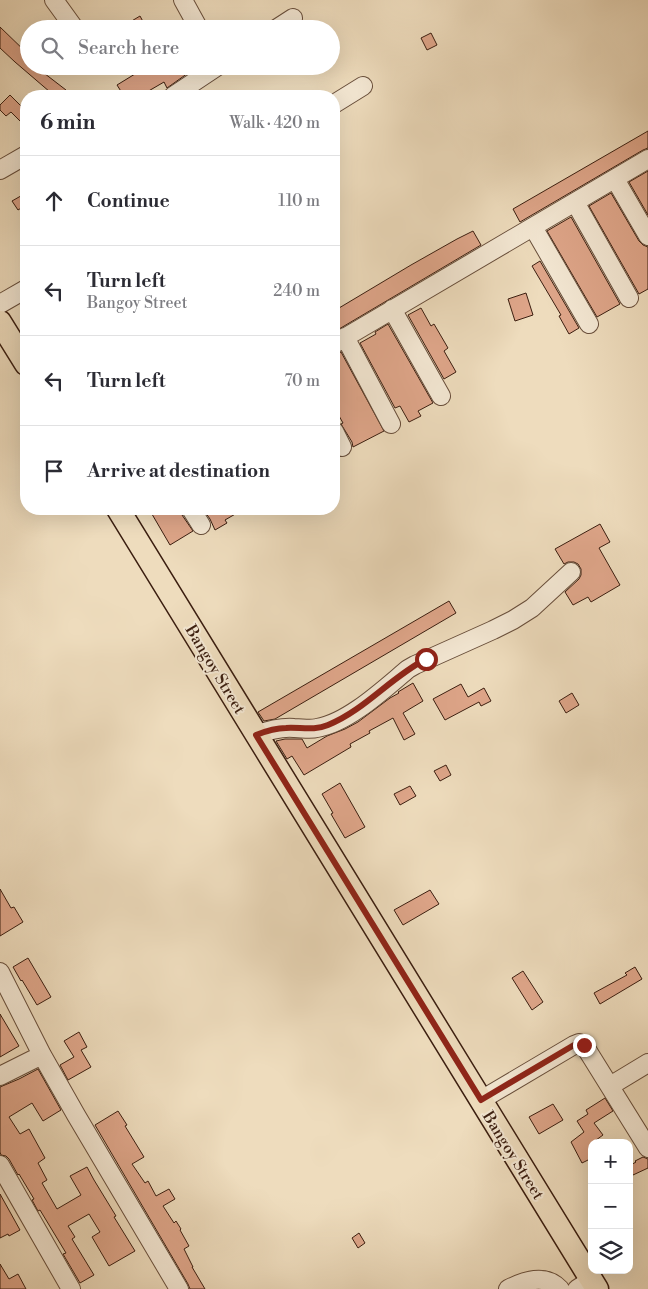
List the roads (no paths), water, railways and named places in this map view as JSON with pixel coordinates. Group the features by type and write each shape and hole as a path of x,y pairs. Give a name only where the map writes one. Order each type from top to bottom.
{"main road":[{"path":"0,322 20,354"},
{"name":"Bangoy Street","path":"122,515 481,1100 588,1286"}],"street":[{"path":"54,0 68,20"},
{"path":"183,0 194,20"},
{"path":"182,90 204,75"},
{"path":"340,100 363,86"},
{"path":"0,170 20,158"},
{"path":"340,339 648,159"},
{"path":"615,178 648,236"},
{"path":"575,202 629,298"},
{"path":"533,227 589,324"},
{"path":"0,304 20,292"},
{"path":"392,309 441,396"},
{"path":"340,342 391,424"},
{"path":"340,443 342,447"},
{"path":"195,515 201,525"},
{"path":"256,735 284,728 315,729 335,722 365,704 408,669 492,630 532,608 571,572"},
{"path":"1,975 42,1055 179,1289"},
{"path":"481,1100 580,1043 584,1045 648,1148"},
{"path":"0,1076 42,1055"},
{"path":"610,1086 648,1063"},
{"path":"0,1165 71,1289"},
{"path":"508,1289 528,1280 545,1279 560,1289"}]}
